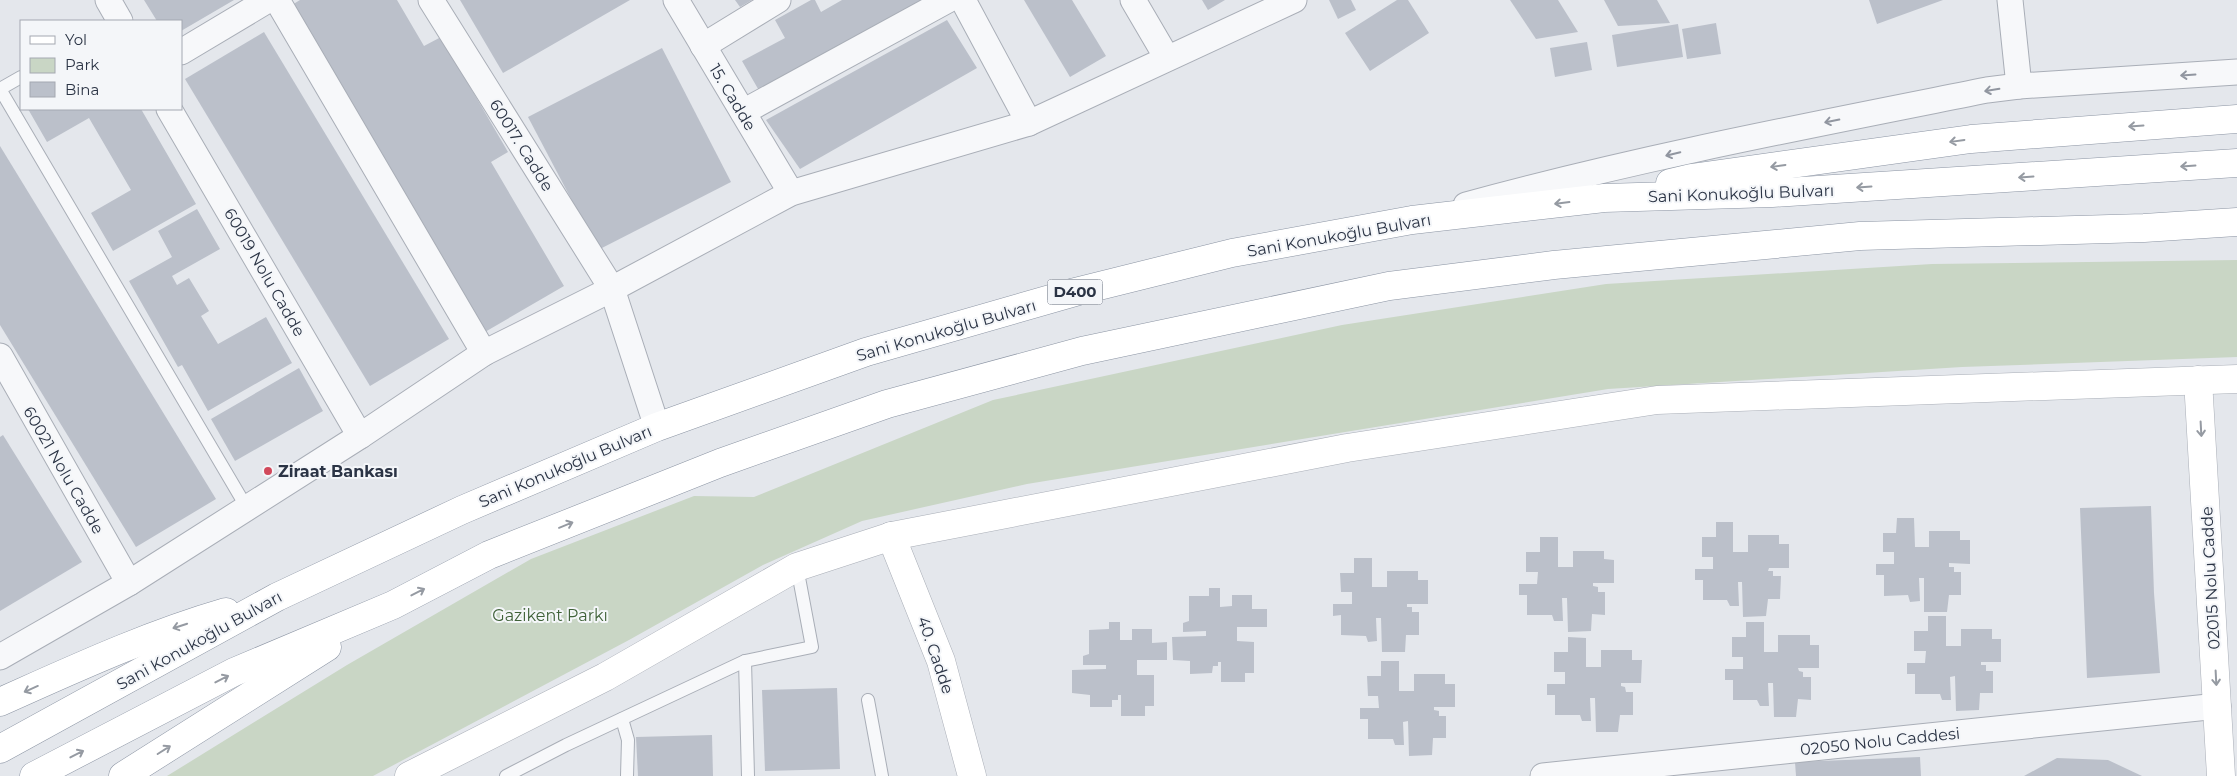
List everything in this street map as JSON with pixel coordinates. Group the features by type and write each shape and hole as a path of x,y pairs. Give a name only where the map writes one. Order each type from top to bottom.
{"main road":[{"path":"1604,198 1691,178 1970,139 2237,119"},
{"name":"Sani Konukoğlu Bulvarı","path":"0,749 277,597 462,510 657,427 866,352 1075,292 1232,253 1412,220 1604,198 1772,193 2237,163"},
{"path":"34,776 234,672 393,605 489,555 720,464 887,404 1082,351 1388,286 1554,265 1860,236 2144,228 2237,222"},
{"path":"2144,228 2237,230"},
{"path":"409,776 605,677 797,567 890,536 1347,448 1657,400 2237,379"},
{"name":"02015 Nolu Cadde","path":"2198,380 2221,776"},
{"name":"40. Cadde","path":"890,536 941,661 972,776"},
{"path":"0,702 114,651 177,627 277,597"},
{"path":"123,776 393,605"}],"street":[{"path":"182,51 268,0"},
{"path":"277,0 484,353"},
{"name":"60017. Cadde","path":"432,0 612,290 657,427"},
{"name":"15. Cadde","path":"676,0 791,193"},
{"path":"703,46 778,0"},
{"path":"743,112 948,0"},
{"path":"963,0 1029,123"},
{"path":"1133,0 1167,58"},
{"path":"0,657 128,583 360,436 484,353 612,290 791,193 1029,123 1294,0"},
{"path":"2010,0 2019,86"},
{"path":"1412,220 1549,182 1702,147 1987,90 2019,86 2237,72"},
{"name":"60019 Nolu Cadde","path":"170,110 360,436"},
{"name":"60021 Nolu Cadde","path":"0,356 128,583"},
{"name":"02050 Nolu Caddesi","path":"1543,776 2218,706"}],"lane":[{"path":"20,78 0,90 247,508"},
{"path":"506,776 745,661 812,647 797,567"},
{"path":"745,661 748,776"},
{"path":"868,700 882,776"},
{"path":"622,719 628,740 627,776"}],"green space":[{"name":"Gazikent Parkı","path":"2237,260 2237,357 1962,367 1608,389 1027,484 862,521 763,565 629,640 373,776 167,776 347,665 531,559 694,496 754,497 993,400 1342,325 1606,284 1932,264"}],"building":[{"path":"144,0 234,0 182,30 182,20 156,20"},
{"path":"300,0 397,0 424,46 441,37 508,152 491,162 564,286 478,336 287,8"},
{"path":"460,0 630,0 503,73"},
{"path":"735,0 752,0 740,7"},
{"path":"811,0 815,0 821,12 842,0 922,0 761,94 742,61 785,38 775,20"},
{"path":"1024,0 1072,0 1106,56 1070,77"},
{"path":"1202,0 1225,0 1208,10"},
{"path":"1329,0 1351,0 1356,10 1338,19"},
{"path":"1397,0 1408,0 1429,33 1370,71 1345,33"},
{"path":"1510,0 1558,0 1578,32 1536,39"},
{"path":"1604,0 1657,0 1670,23 1618,26"},
{"path":"1869,0 1943,0 1877,24"},
{"path":"947,20 977,68 800,169 766,120"},
{"path":"1716,23 1721,54 1687,59 1682,29"},
{"path":"1678,24 1683,57 1617,67 1612,35"},
{"path":"264,32 449,339 370,386 185,79"},
{"path":"1587,42 1592,70 1555,77 1550,48"},
{"path":"662,48 731,182 598,250 528,117"},
{"path":"29,110 142,110 196,204 113,251 91,213 131,190 89,118 47,142"},
{"path":"0,146 216,499 136,547 0,325"},
{"path":"197,209 220,249 172,276 177,285 189,278 209,311 201,316 218,344 266,317 292,363 208,411 182,365 178,367 129,281 172,257 158,231"},
{"path":"299,368 323,411 235,461 211,419"},
{"path":"3,435 82,562 0,611 0,437"},
{"path":"2151,506 2154,593 2160,673 2087,678 2080,508"},
{"path":"1897,518 1914,518 1915,547 1929,547 1929,531 1960,531 1960,540 1970,540 1970,564 1949,563 1949,567 1954,567 1954,572 1961,572 1961,595 1949,595 1947,612 1924,612 1924,578 1919,578 1920,601 1910,602 1908,595 1884,596 1884,575 1876,575 1876,564 1894,564 1894,552 1883,552 1883,533 1896,533"},
{"path":"1716,522 1733,522 1733,552 1748,552 1748,535 1779,535 1779,544 1789,544 1789,568 1769,568 1768,571 1773,571 1773,576 1781,576 1780,599 1768,599 1766,616 1743,617 1742,582 1738,582 1739,606 1730,606 1727,600 1703,600 1703,580 1695,580 1695,569 1713,569 1713,557 1702,557 1702,537 1716,537"},
{"path":"1540,537 1558,537 1558,567 1573,567 1573,551 1604,551 1604,559 1614,560 1614,583 1593,583 1593,586 1598,587 1598,592 1605,592 1605,615 1592,614 1591,631 1568,632 1567,598 1562,598 1563,621 1554,621 1552,615 1527,615 1527,595 1519,595 1519,584 1537,584 1538,572 1526,572 1526,552 1540,552"},
{"path":"1354,558 1372,558 1372,587 1387,587 1387,571 1418,571 1418,580 1428,580 1428,604 1407,604 1407,607 1412,607 1412,612 1419,612 1419,635 1406,635 1405,652 1382,652 1381,618 1376,618 1377,641 1368,642 1366,636 1341,635 1341,615 1333,616 1333,604 1352,604 1352,592 1341,592 1340,573 1354,573"},
{"path":"1209,588 1220,588 1220,607 1232,606 1232,595 1252,595 1252,609 1267,609 1267,627 1237,627 1237,641 1254,642 1254,673 1245,673 1245,682 1221,682 1221,662 1218,662 1218,666 1213,666 1212,673 1190,674 1190,661 1173,660 1172,637 1206,636 1206,631 1183,632 1183,623 1189,621 1189,596 1209,596"},
{"path":"1928,616 1946,616 1946,646 1961,646 1961,629 1992,629 1992,639 2001,639 2001,662 1981,662 1981,665 1986,665 1986,671 1993,671 1993,693 1980,693 1979,710 1956,711 1955,676 1950,677 1951,700 1942,700 1940,694 1915,694 1915,674 1907,674 1907,663 1925,663 1926,651 1914,651 1914,631 1928,631"},
{"path":"1109,622 1120,622 1120,640 1132,640 1132,629 1152,629 1152,643 1167,642 1167,660 1137,660 1137,675 1154,675 1154,706 1145,706 1145,716 1121,716 1121,695 1118,695 1118,700 1112,700 1112,707 1090,707 1090,695 1072,693 1072,670 1106,669 1106,665 1083,665 1083,656 1089,654 1089,630 1109,629"},
{"path":"1746,622 1764,622 1764,652 1778,652 1778,635 1810,635 1810,645 1819,645 1819,668 1798,668 1799,671 1803,672 1803,677 1811,677 1811,700 1798,699 1796,717 1774,717 1773,683 1768,683 1769,706 1760,706 1757,700 1733,700 1733,680 1725,680 1725,669 1743,669 1743,657 1732,657 1732,637 1746,637"},
{"path":"1568,637 1586,638 1586,667 1601,667 1601,650 1632,650 1632,660 1642,660 1641,683 1621,683 1621,686 1625,687 1626,692 1633,692 1633,715 1620,715 1618,732 1596,732 1595,698 1590,698 1591,721 1582,721 1580,715 1555,715 1555,695 1547,695 1547,684 1565,684 1565,672 1554,672 1554,652 1568,652"},
{"path":"1381,661 1399,661 1399,691 1414,691 1414,674 1445,674 1445,684 1455,684 1455,707 1434,707 1434,710 1439,711 1439,716 1446,716 1446,738 1433,738 1432,755 1409,756 1408,721 1403,722 1404,745 1395,745 1393,739 1368,739 1368,719 1360,719 1360,708 1379,708 1378,696 1368,696 1367,676 1381,676"},
{"path":"837,688 840,769 765,771 762,690"},
{"path":"712,735 713,776 638,776 636,737"},
{"path":"1920,757 1921,776 1796,776 1795,762"},
{"path":"2057,758 2108,760 2142,776 2024,776"}],"place":[{"name":"Ziraat Bankası","path":"268,471"}]}
